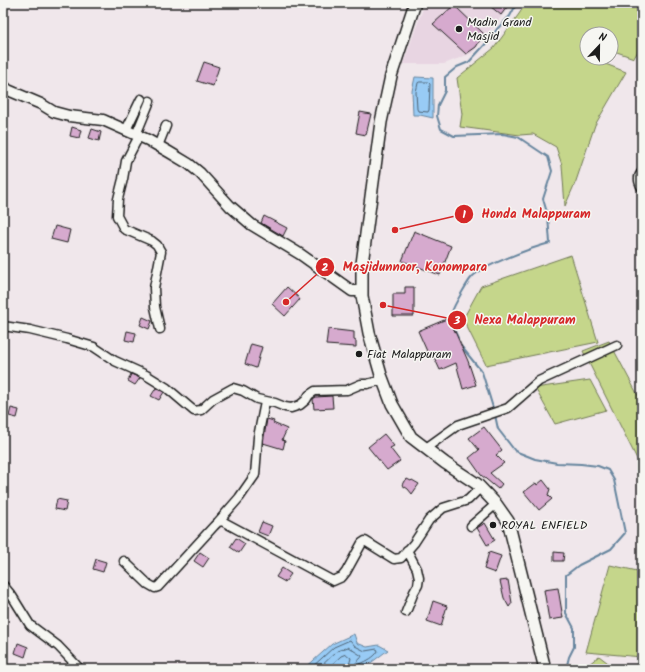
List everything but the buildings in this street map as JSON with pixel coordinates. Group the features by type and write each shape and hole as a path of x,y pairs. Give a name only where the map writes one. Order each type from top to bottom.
{"highway":[{"path":"415,3 391,76 381,122 359,294 383,380 392,404 411,437 445,463 477,484 496,504 508,521 545,669"}],"main road":[{"path":"3,85 8,90 54,112 69,116 103,120 138,135 189,164 200,173 230,206 252,225 359,294"}],"street":[{"path":"126,130 141,99"},
{"path":"150,101 138,135 126,161 118,199 117,216 124,229 152,240 162,252 154,288 155,307 160,329"},
{"path":"158,146 166,126"},
{"path":"642,172 640,174 639,182 642,188"},
{"path":"3,326 30,330 94,347 116,361 146,375 167,388 194,411 201,410 213,399 234,388 265,402 291,408 300,405 315,391 347,390 361,384 383,380"},
{"path":"426,448 458,425 508,408 539,381 617,345"},
{"path":"124,561 148,584 155,588 158,587 218,522 239,498 255,475 258,437 265,402"},
{"path":"218,522 222,521 333,581 342,578 365,541 394,559 401,558 414,543 429,520 443,508 468,500 480,488"},
{"path":"471,526 496,504"},
{"path":"406,612 418,585 419,578 417,569 407,550"},
{"path":"3,585 12,596 30,625 58,646 80,669"}],"shaded area":[{"path":"425,3 512,3 472,53 444,64 403,64"}],"green space":[{"path":"526,3 642,3 642,44 634,58 619,53 619,26 579,26 579,66 611,66 626,72 595,125 576,181 565,206 562,165 556,147 533,134 520,135 460,127 462,114 457,78 494,48"},
{"path":"571,255 598,342 486,365 463,319 481,286"},
{"path":"609,341 642,403 641,467 583,351"},
{"path":"590,380 606,410 555,424 535,388"},
{"path":"610,565 642,572 642,657 586,652"},
{"path":"599,656 616,669 583,669"}],"water":[{"path":"415,77 433,78 433,118 413,115 412,91"},
{"path":"354,634 357,643 367,647 379,645 388,650 360,669 304,669 332,644"}],"waterway":[{"path":"458,338 452,321 452,312 467,283 472,277 497,262 532,248 550,243 548,216 543,199 552,171 548,157 518,137 503,134 454,136 441,129 437,116 438,105 445,91 445,77 457,67 469,62 510,16 517,3"},
{"path":"461,346 482,372 494,411"},
{"path":"495,415 498,429 515,451 535,459 557,463 598,466 608,470 614,480 625,533 611,549 579,565 566,575 566,613 574,628 574,647 569,657 566,669"}],"place":[{"name":"Madin Grand Masjid","path":"459,29"},
{"name":"Honda Malappuram","path":"395,230"},
{"name":"Masjidunnoor, Konompara","path":"286,302"},
{"name":"Nexa Malappuram","path":"383,305"},
{"name":"Fiat Malappuram","path":"359,354"},
{"name":"ROYAL ENFIELD","path":"493,525"}]}
